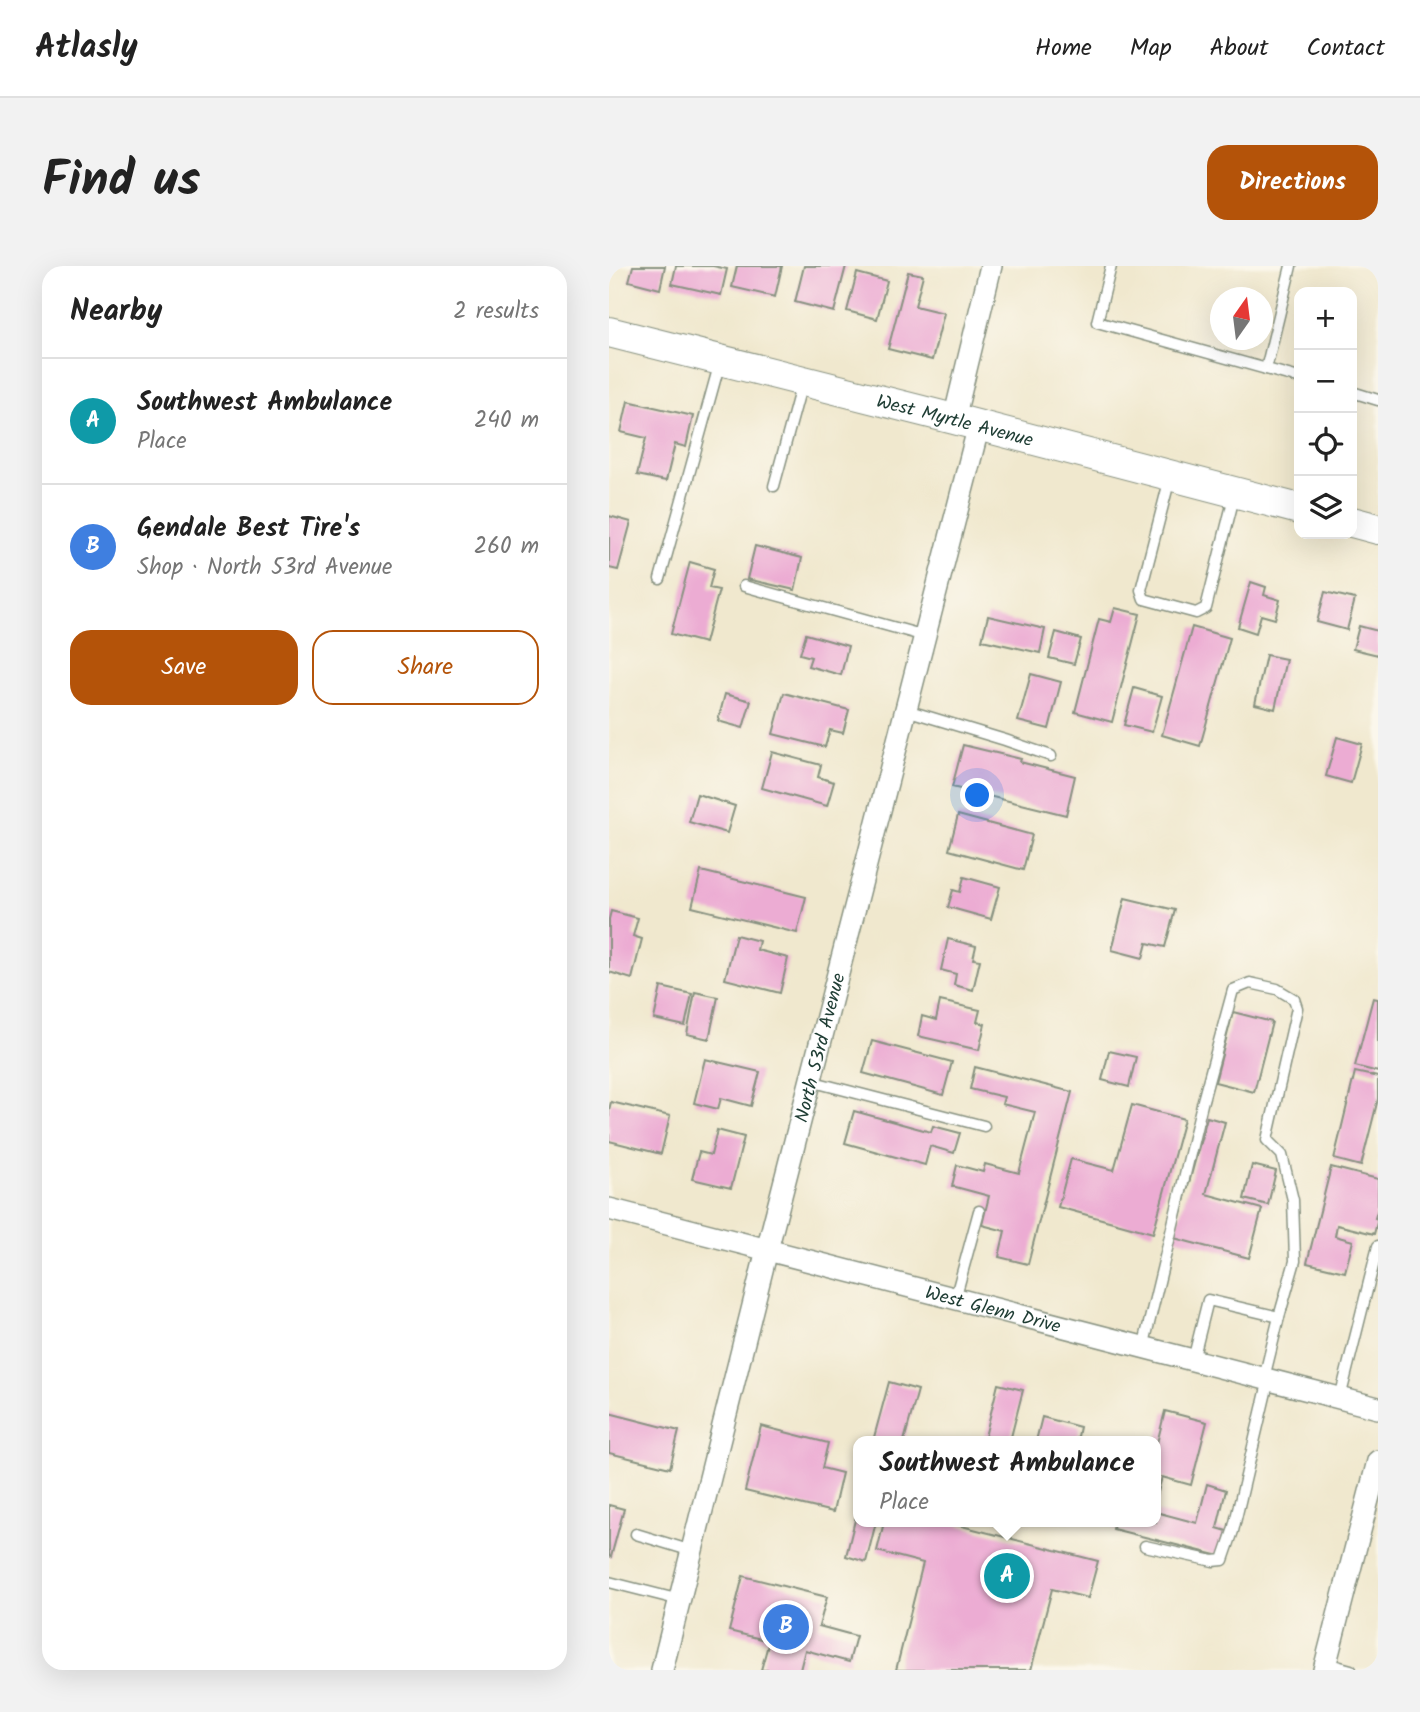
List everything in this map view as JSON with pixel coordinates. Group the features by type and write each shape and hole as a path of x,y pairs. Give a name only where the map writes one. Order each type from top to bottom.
{"street":[{"name":"North 53rd Avenue","path":"662,1670 925,636 966,422 991,266"},
{"name":"West Myrtle Avenue","path":"609,332 1294,508"},
{"path":"1357,523 1378,529"},
{"name":"West Glenn Drive","path":"609,1209 1378,1408"},
{"path":"1325,1667 1378,1461"}],"lane":[{"path":"1111,266 1097,322 1294,377"},
{"path":"1266,369 1291,266"},
{"path":"660,579 720,360"},
{"path":"774,486 803,381"},
{"path":"1357,394 1378,400"},
{"path":"1170,475 1141,590 1144,599 1196,613 1206,608 1235,492"},
{"path":"744,586 925,636"},
{"path":"906,710 1051,756"},
{"path":"1143,1348 1202,1104 1233,990 1250,983 1277,989 1294,999 1297,1007 1267,1140 1282,1156 1293,1200 1294,1261 1279,1317 1233,1531 1223,1560 1213,1561 1145,1546"},
{"path":"810,1081 984,1126"},
{"path":"955,1299 979,1211"},
{"path":"1339,1398 1378,1246"},
{"path":"1193,1360 1208,1300 1279,1317"},
{"path":"636,1535 692,1551"},
{"path":"609,1582 680,1600"},
{"path":"1325,1667 1351,1670"}],"building":[{"path":"633,266 665,266 660,289 629,281"},
{"path":"676,266 713,266 727,269 721,295 672,284"},
{"path":"737,266 782,266 775,297 732,287"},
{"path":"804,266 846,266 834,312 795,302"},
{"path":"908,272 923,275 915,306 944,313 932,360 888,349"},
{"path":"857,273 887,281 877,319 847,311"},
{"path":"628,401 693,416 686,447 675,444 666,481 637,475 646,438 621,432"},
{"path":"609,516 631,522 618,570 609,568"},
{"path":"755,546 802,558 795,590 747,579"},
{"path":"690,562 714,569 709,588 719,590 705,643 671,634"},
{"path":"1251,582 1266,587 1264,595 1280,600 1275,619 1261,615 1256,633 1238,627"},
{"path":"1325,592 1355,599 1347,630 1317,622"},
{"path":"1115,608 1140,614 1112,722 1075,712 1099,619 1111,622"},
{"path":"988,616 1045,629 1040,653 982,640"},
{"path":"1359,626 1378,631 1378,655 1353,649"},
{"path":"1192,627 1230,638 1200,746 1162,735"},
{"path":"1056,632 1081,639 1074,664 1049,658"},
{"path":"806,634 848,646 841,675 808,666 811,657 800,654"},
{"path":"1266,655 1286,659 1275,709 1255,704"},
{"path":"1031,674 1061,682 1049,729 1018,721"},
{"path":"1134,688 1162,696 1152,732 1124,725"},
{"path":"784,693 849,710 843,733 830,730 825,747 773,734"},
{"path":"725,694 751,701 743,728 718,721"},
{"path":"1337,737 1362,744 1351,783 1326,776"},
{"path":"963,745 1075,776 1066,815 952,787"},
{"path":"772,752 821,765 818,777 834,782 827,806 762,788"},
{"path":"697,794 735,806 727,833 689,822"},
{"path":"958,815 1032,835 1023,870 949,850"},
{"path":"701,871 806,897 797,933 692,907"},
{"path":"964,877 1000,887 991,919 948,907 953,890 960,892"},
{"path":"1125,898 1175,910 1165,947 1147,943 1143,958 1112,950"},
{"path":"611,911 638,918 633,936 642,939 632,979 609,972"},
{"path":"736,935 759,941 757,950 788,958 780,993 725,979"},
{"path":"948,939 976,946 973,959 980,960 973,990 954,985 956,974 941,970"},
{"path":"661,987 692,994 685,1026 654,1019"},
{"path":"695,992 718,997 709,1039 687,1034"},
{"path":"1373,998 1378,999 1378,1072 1355,1066"},
{"path":"940,1001 980,1010 977,1022 985,1024 979,1050 918,1036 922,1016 936,1020"},
{"path":"1233,1012 1272,1022 1254,1092 1215,1082"},
{"path":"872,1041 952,1062 943,1095 863,1073"},
{"path":"1109,1051 1136,1057 1129,1087 1102,1080"},
{"path":"705,1059 760,1072 751,1106 721,1098 718,1109 694,1103"},
{"path":"975,1067 1072,1092 1028,1264 999,1257 1005,1231 982,1225 989,1196 952,1186 957,1165 983,1172 985,1164 1019,1173 1035,1112 1002,1104 1004,1097 970,1089"},
{"path":"1355,1072 1378,1077 1378,1099 1361,1166 1334,1159"},
{"path":"611,1102 670,1116 661,1154 609,1141"},
{"path":"1132,1105 1184,1119 1153,1233 1058,1207 1071,1159 1114,1170"},
{"path":"854,1111 931,1132 933,1126 960,1133 954,1153 930,1146 925,1165 845,1143"},
{"path":"1207,1117 1225,1122 1206,1194 1262,1209 1249,1258 1174,1238"},
{"path":"717,1130 744,1137 731,1188 692,1179 699,1152 711,1155"},
{"path":"1252,1165 1276,1171 1268,1205 1244,1199"},
{"path":"1331,1167 1378,1179 1378,1208 1375,1218 1378,1219 1374,1234 1337,1225 1335,1236 1353,1241 1345,1272 1307,1263"},
{"path":"889,1382 918,1390 905,1436 874,1436"},
{"path":"998,1384 1023,1390 1011,1436 985,1436"},
{"path":"1165,1411 1207,1422 1191,1485 1162,1477 1161,1481 1161,1436 1159,1436"},
{"path":"609,1413 679,1431 670,1468 609,1453"},
{"path":"1042,1417 1080,1427 1078,1436 1037,1436"},
{"path":"761,1426 828,1443 822,1468 842,1473 833,1512 745,1491"},
{"path":"1207,1484 1226,1490 1217,1528 1227,1531 1220,1556 1113,1529 1161,1527 1161,1513 1197,1523"},
{"path":"609,1505 624,1509 611,1557 609,1556"},
{"path":"853,1527 875,1527 866,1562 846,1556"},
{"path":"883,1527 965,1527 1098,1561 1088,1598 1052,1589 1031,1670 896,1670 923,1563 877,1551"},
{"path":"743,1576 827,1597 819,1626 856,1636 849,1662 805,1650 800,1670 761,1670 769,1641 729,1631"}],"place":[{"name":"Southwest Ambulance","path":"1007,1576"},
{"name":"Gendale Best Tire's","path":"786,1627"}]}
